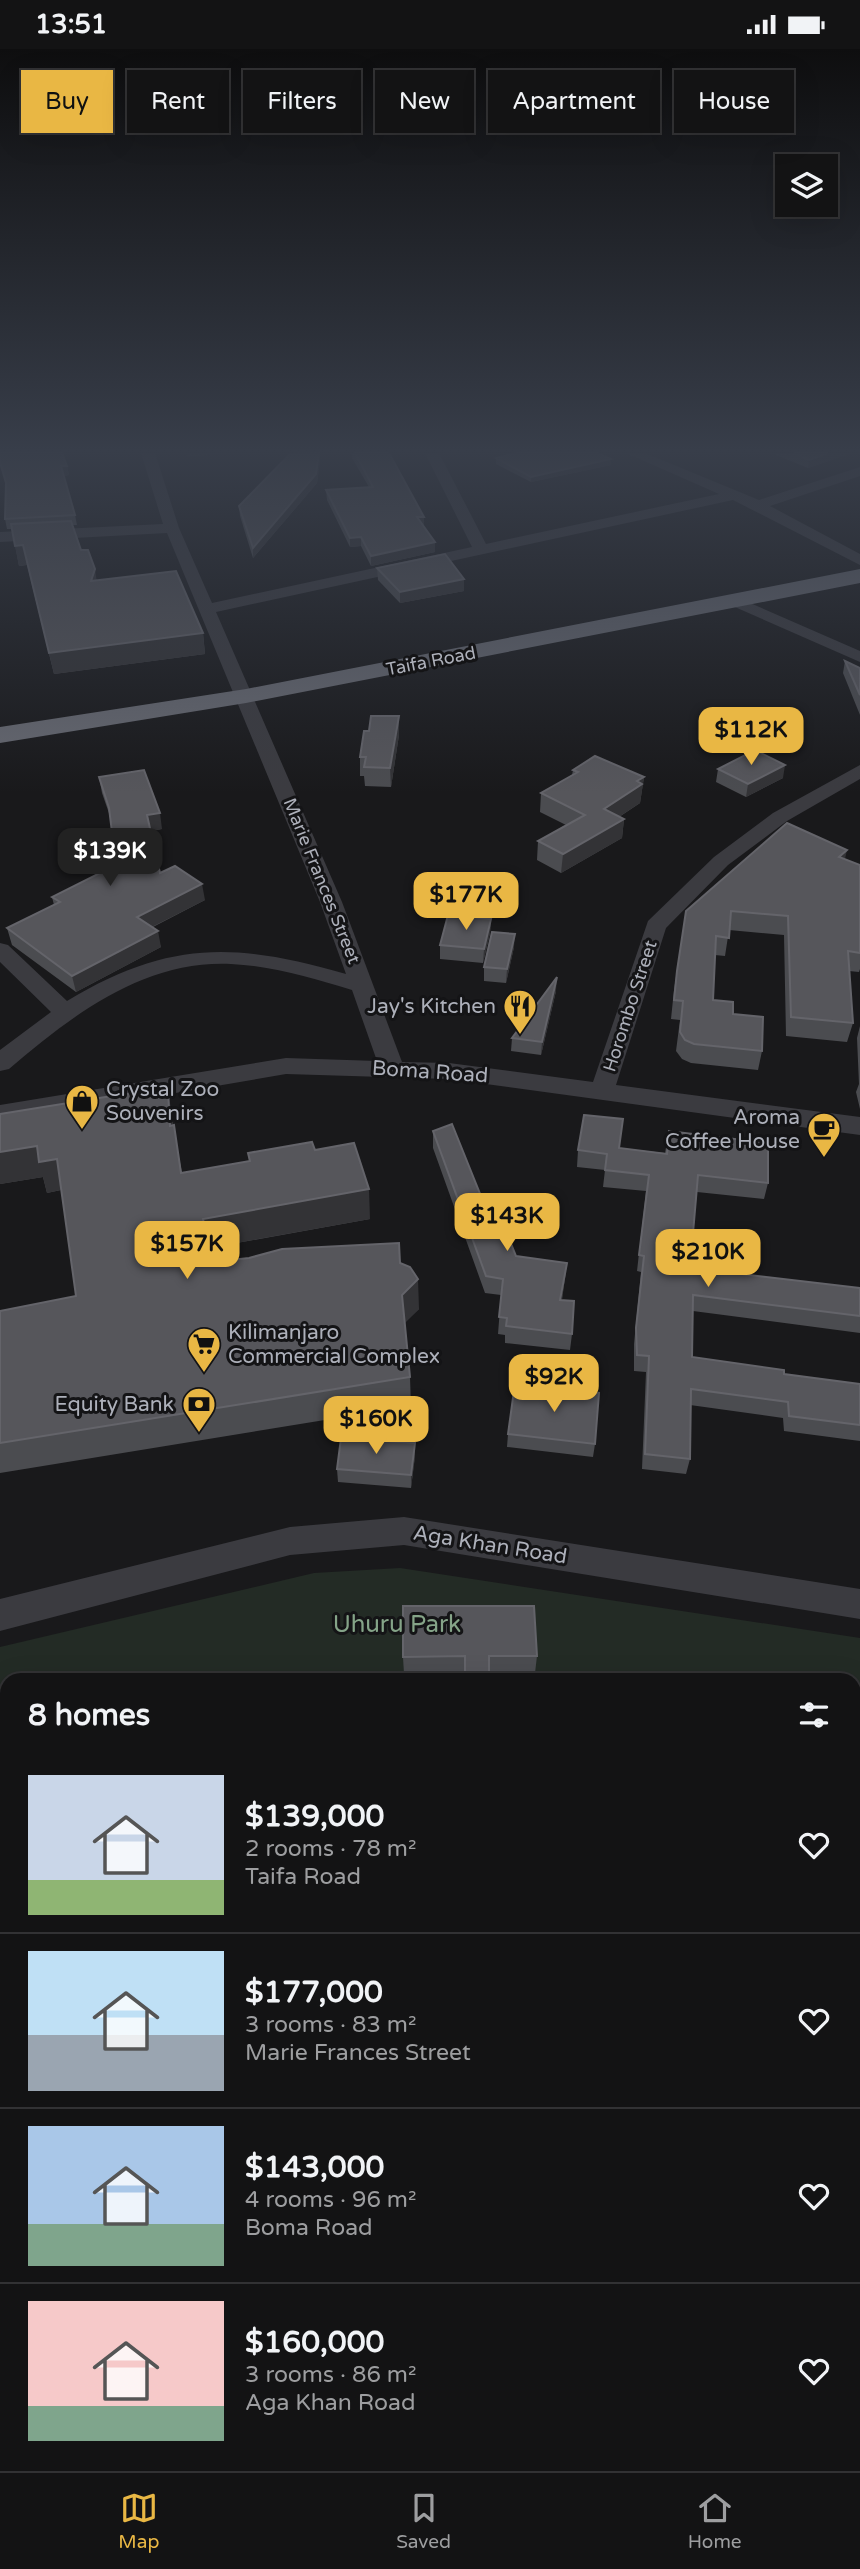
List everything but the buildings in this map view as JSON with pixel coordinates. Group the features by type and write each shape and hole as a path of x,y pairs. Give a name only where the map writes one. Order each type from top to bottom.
{"highway":[{"name":"Taifa Road","path":"0,735 246,696 860,576"}],"street":[{"name":"Marie Frances Street","path":"188,566 246,696 364,986 392,1067"},
{"path":"206,609 403,566"},
{"path":"734,601 860,657"},
{"name":"Horombo Street","path":"602,1091 656,926 721,861 780,817 860,771"},
{"path":"0,950 65,1012"},
{"path":"0,1063 65,1012 120,981 147,970 213,957 295,966 364,986"},
{"name":"Boma Road","path":"0,1114 286,1066 392,1067 449,1071 860,1126"},
{"name":"Aga Khan Road","path":"0,1615 290,1541 404,1531 860,1604"}],"green space":[{"name":"Uhuru Park","path":"400,1568 860,1638 860,1673 0,1673 0,1647 314,1573"}],"place":[{"name":"Jay's Kitchen","path":"520,1036"},
{"name":"Crystal Zoo Souvenirs","path":"82,1131"},
{"name":"Aroma Coffee House","path":"824,1159"},
{"name":"Kilimanjaro Commercial Complex","path":"204,1374"},
{"name":"Equity Bank","path":"199,1434"}]}
